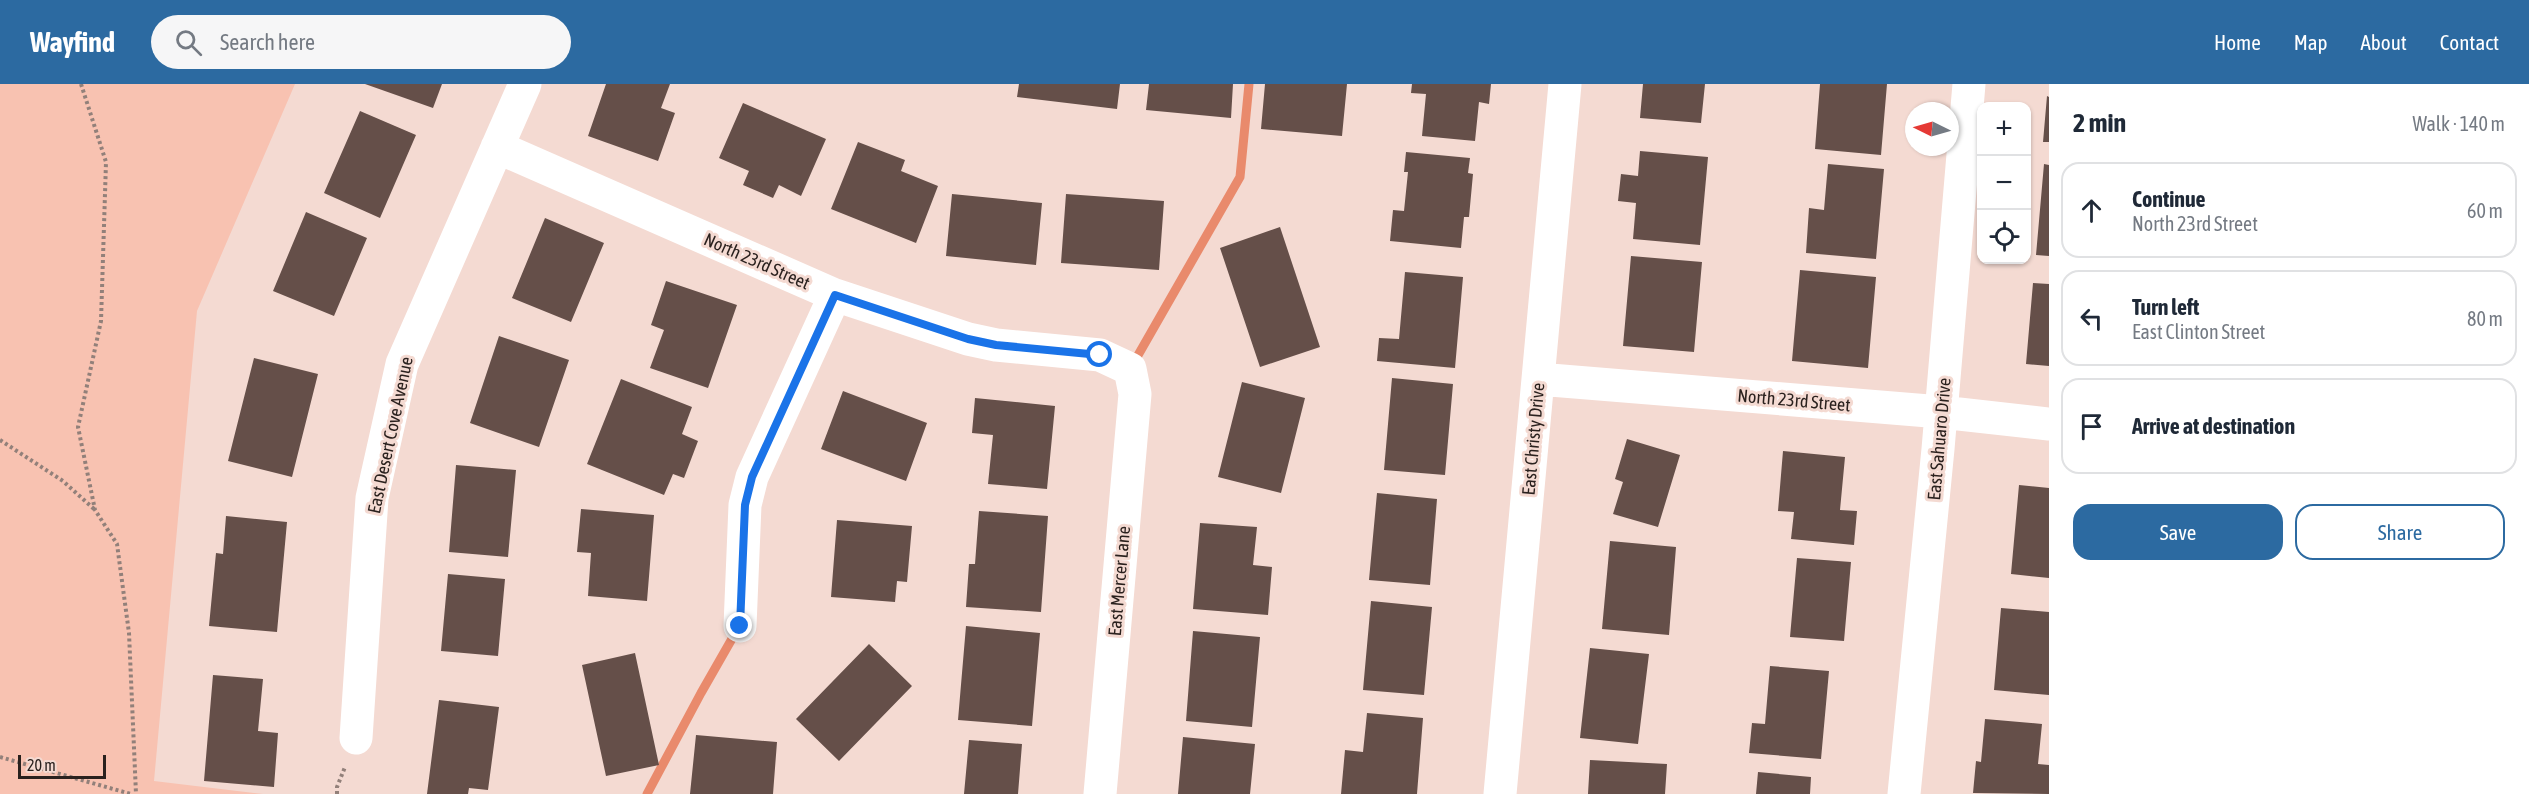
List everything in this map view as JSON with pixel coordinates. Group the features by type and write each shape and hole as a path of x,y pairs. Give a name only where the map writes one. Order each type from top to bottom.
{"street":[{"name":"East Desert Cove Avenue","path":"356,738 372,498 402,364 525,84"},
{"name":"East Christy Drive","path":"1500,794 1565,84"},
{"name":"East Sahuaro Drive","path":"1904,794 1941,412 1969,84"},
{"name":"North 23rd Street","path":"497,147 835,295 968,339 996,345 1100,355 1130,369"},
{"path":"740,626 745,505 752,477 835,295"},
{"name":"East Mercer Lane","path":"1100,794 1135,394 1130,369"},
{"name":"North 23rd Street","path":"1538,379 1941,412 2049,424"}],"path":[{"path":"81,84 106,162 101,321 78,427 95,510"},
{"path":"0,440 63,481 95,510 117,544 129,633 136,794"},
{"path":"0,757 131,794"},
{"path":"336,794 337,787"}],"shaded area":[{"path":"0,84 295,84 197,311 154,781 263,794 0,794"}],"building":[{"path":"365,84 442,84 433,108"},
{"path":"606,84 670,84 661,108 675,113 658,161 588,136"},
{"path":"1019,84 1120,84 1117,109 1017,97"},
{"path":"1149,84 1233,84 1231,118 1146,110"},
{"path":"1265,84 1347,84 1342,136 1261,129"},
{"path":"1412,84 1491,84 1489,104 1479,102 1475,141 1422,136 1426,94 1411,93"},
{"path":"1643,84 1705,84 1701,123 1640,118"},
{"path":"1820,84 1887,84 1881,155 1815,149"},
{"path":"2047,96 2049,97 2049,142 2043,142"},
{"path":"743,103 826,139 801,196 779,185 773,198 743,185 749,171 719,158"},
{"path":"360,111 416,135 380,218 324,193"},
{"path":"858,142 905,160 901,171 938,186 916,243 831,209"},
{"path":"1640,151 1708,157 1700,245 1633,239 1636,203 1618,201 1621,174 1638,176"},
{"path":"1406,152 1470,158 1468,173 1473,174 1469,217 1464,217 1461,248 1390,241 1393,210 1404,211 1408,172 1404,172"},
{"path":"1828,164 1884,169 1876,259 1806,253 1809,208 1824,210"},
{"path":"2044,164 2049,165 2049,256 2036,255"},
{"path":"952,194 1042,203 1036,265 946,256"},
{"path":"1066,194 1164,201 1159,270 1061,263"},
{"path":"306,212 367,238 334,316 273,291"},
{"path":"545,218 604,243 571,322 512,298"},
{"path":"1280,227 1320,347 1260,367 1220,248"},
{"path":"1631,256 1702,262 1694,352 1623,346"},
{"path":"1800,270 1876,277 1868,368 1792,361"},
{"path":"1405,272 1463,277 1455,368 1377,361 1379,338 1399,339"},
{"path":"666,281 737,305 708,388 650,368 664,330 651,325"},
{"path":"2033,283 2049,284 2049,366 2026,364"},
{"path":"499,336 569,360 539,447 470,423"},
{"path":"254,358 318,374 292,477 228,461"},
{"path":"1392,378 1453,384 1445,475 1384,470"},
{"path":"621,379 692,407 682,434 698,441 684,478 673,474 664,495 587,464"},
{"path":"1242,382 1305,398 1281,493 1218,477"},
{"path":"843,391 927,423 906,481 821,449"},
{"path":"975,398 1055,406 1047,489 988,484 993,435 972,433"},
{"path":"1627,439 1680,455 1658,527 1613,514 1623,482 1615,479"},
{"path":"1783,451 1845,457 1840,510 1857,511 1854,545 1791,539 1794,512 1778,511"},
{"path":"456,465 516,470 508,557 449,552"},
{"path":"2019,485 2049,488 2049,578 2011,574"},
{"path":"1377,493 1437,499 1430,585 1369,580"},
{"path":"581,509 654,515 647,601 588,596 591,553 577,552"},
{"path":"979,511 1048,516 1041,612 966,607 969,564 975,564"},
{"path":"226,516 287,522 277,632 209,626 216,553 223,554"},
{"path":"837,520 912,526 907,582 897,581 895,602 831,597"},
{"path":"1200,523 1257,527 1253,565 1272,567 1268,615 1193,609"},
{"path":"1610,541 1676,547 1669,635 1602,629"},
{"path":"1797,558 1851,562 1844,641 1790,637"},
{"path":"448,574 505,579 498,656 441,651"},
{"path":"1371,601 1432,607 1424,695 1363,690"},
{"path":"2001,608 2049,612 2049,695 1994,690"},
{"path":"966,626 1040,633 1032,726 958,720"},
{"path":"1193,631 1260,637 1252,727 1186,721"},
{"path":"869,644 912,686 839,761 796,719"},
{"path":"1590,648 1649,654 1638,744 1580,738"},
{"path":"635,653 659,765 606,776 582,665"},
{"path":"1770,666 1829,671 1821,759 1749,753 1752,723 1765,724"},
{"path":"213,675 263,679 258,731 278,733 274,787 204,781"},
{"path":"439,700 499,707 488,790 469,788 468,794 427,794"},
{"path":"1367,713 1423,718 1417,794 1341,794 1345,750 1363,752"},
{"path":"1985,719 2042,724 2038,764 2049,765 2049,794 1973,793 1976,761 1981,762"},
{"path":"696,735 777,742 773,794 690,794"},
{"path":"1183,737 1255,744 1250,794 1178,794"},
{"path":"969,740 1022,744 1018,794 964,794"},
{"path":"1590,760 1667,764 1665,794 1588,794"},
{"path":"1758,772 1811,777 1810,794 1756,794"}],"waterway":[{"path":"1133,364 1240,177 1249,84"},
{"path":"647,794 737,630"}],"route":[{"path":"740,626 740,571 745,505 752,477 835,295 968,339 996,345 1100,355"}]}
